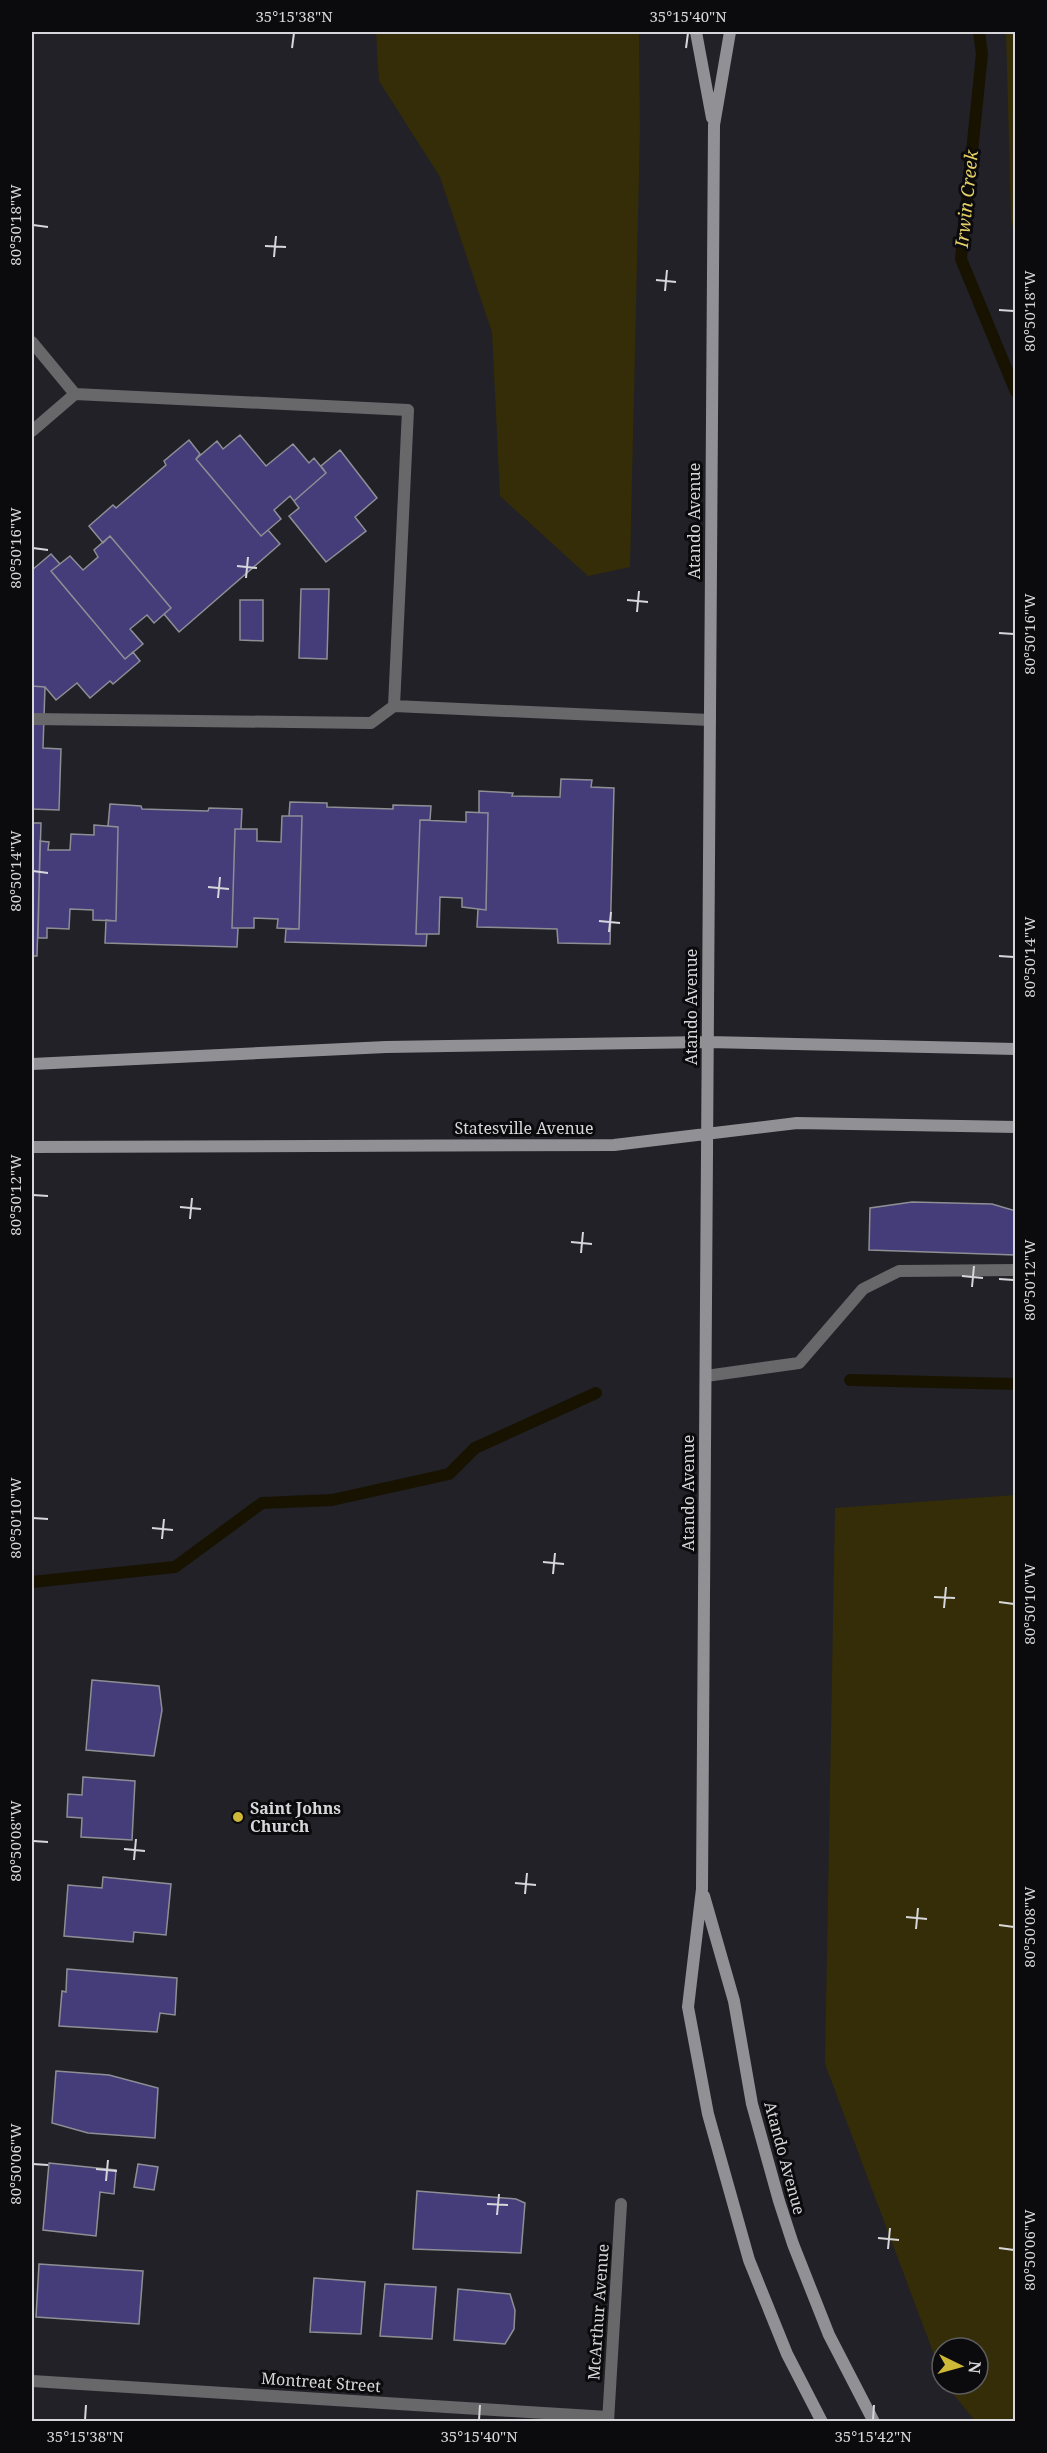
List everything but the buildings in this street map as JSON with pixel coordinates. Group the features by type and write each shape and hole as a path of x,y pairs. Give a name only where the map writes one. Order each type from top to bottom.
{"main road":[{"name":"Atando Avenue","path":"696,32 714,125"},
{"name":"Atando Avenue","path":"730,32 714,125 702,1889 688,2007 708,2114 749,2260 787,2354 822,2421"},
{"path":"32,1064 386,1047 708,1042 1016,1049"},
{"name":"Statesville Avenue","path":"32,1147 614,1145 797,1123 1016,1127"},
{"name":"Atando Avenue","path":"702,1889 734,2001 752,2103 779,2201 793,2244 829,2335 874,2421"}],"street":[{"path":"32,342 75,394"},
{"path":"32,431 75,394 408,410 394,706"},
{"path":"32,718 371,723 394,706 710,720"},
{"path":"705,1376 799,1363 863,1288 899,1271 1016,1270"},
{"name":"McArthur Avenue","path":"608,2419 621,2204"},
{"name":"Montreat Street","path":"32,2381 608,2419"}],"shaded area":[{"path":"376,32 639,32 640,131 630,567 588,576 500,496 492,332 440,177 379,81"},
{"path":"1006,32 1016,32 1015,237 1011,219"},
{"path":"1015,1495 1016,2421 976,2422 955,2396 990,2396 990,2336 930,2336 930,2344 825,2064 835,1508"}],"waterway":[{"name":"Irwin Creek","path":"979,32 982,54 961,259 1016,392"},
{"path":"850,1380 1016,1384"},
{"path":"32,1582 175,1567 262,1503 332,1500 449,1474 475,1448 596,1393"}],"place":[{"name":"Saint Johns Church","path":"238,1817"}]}
